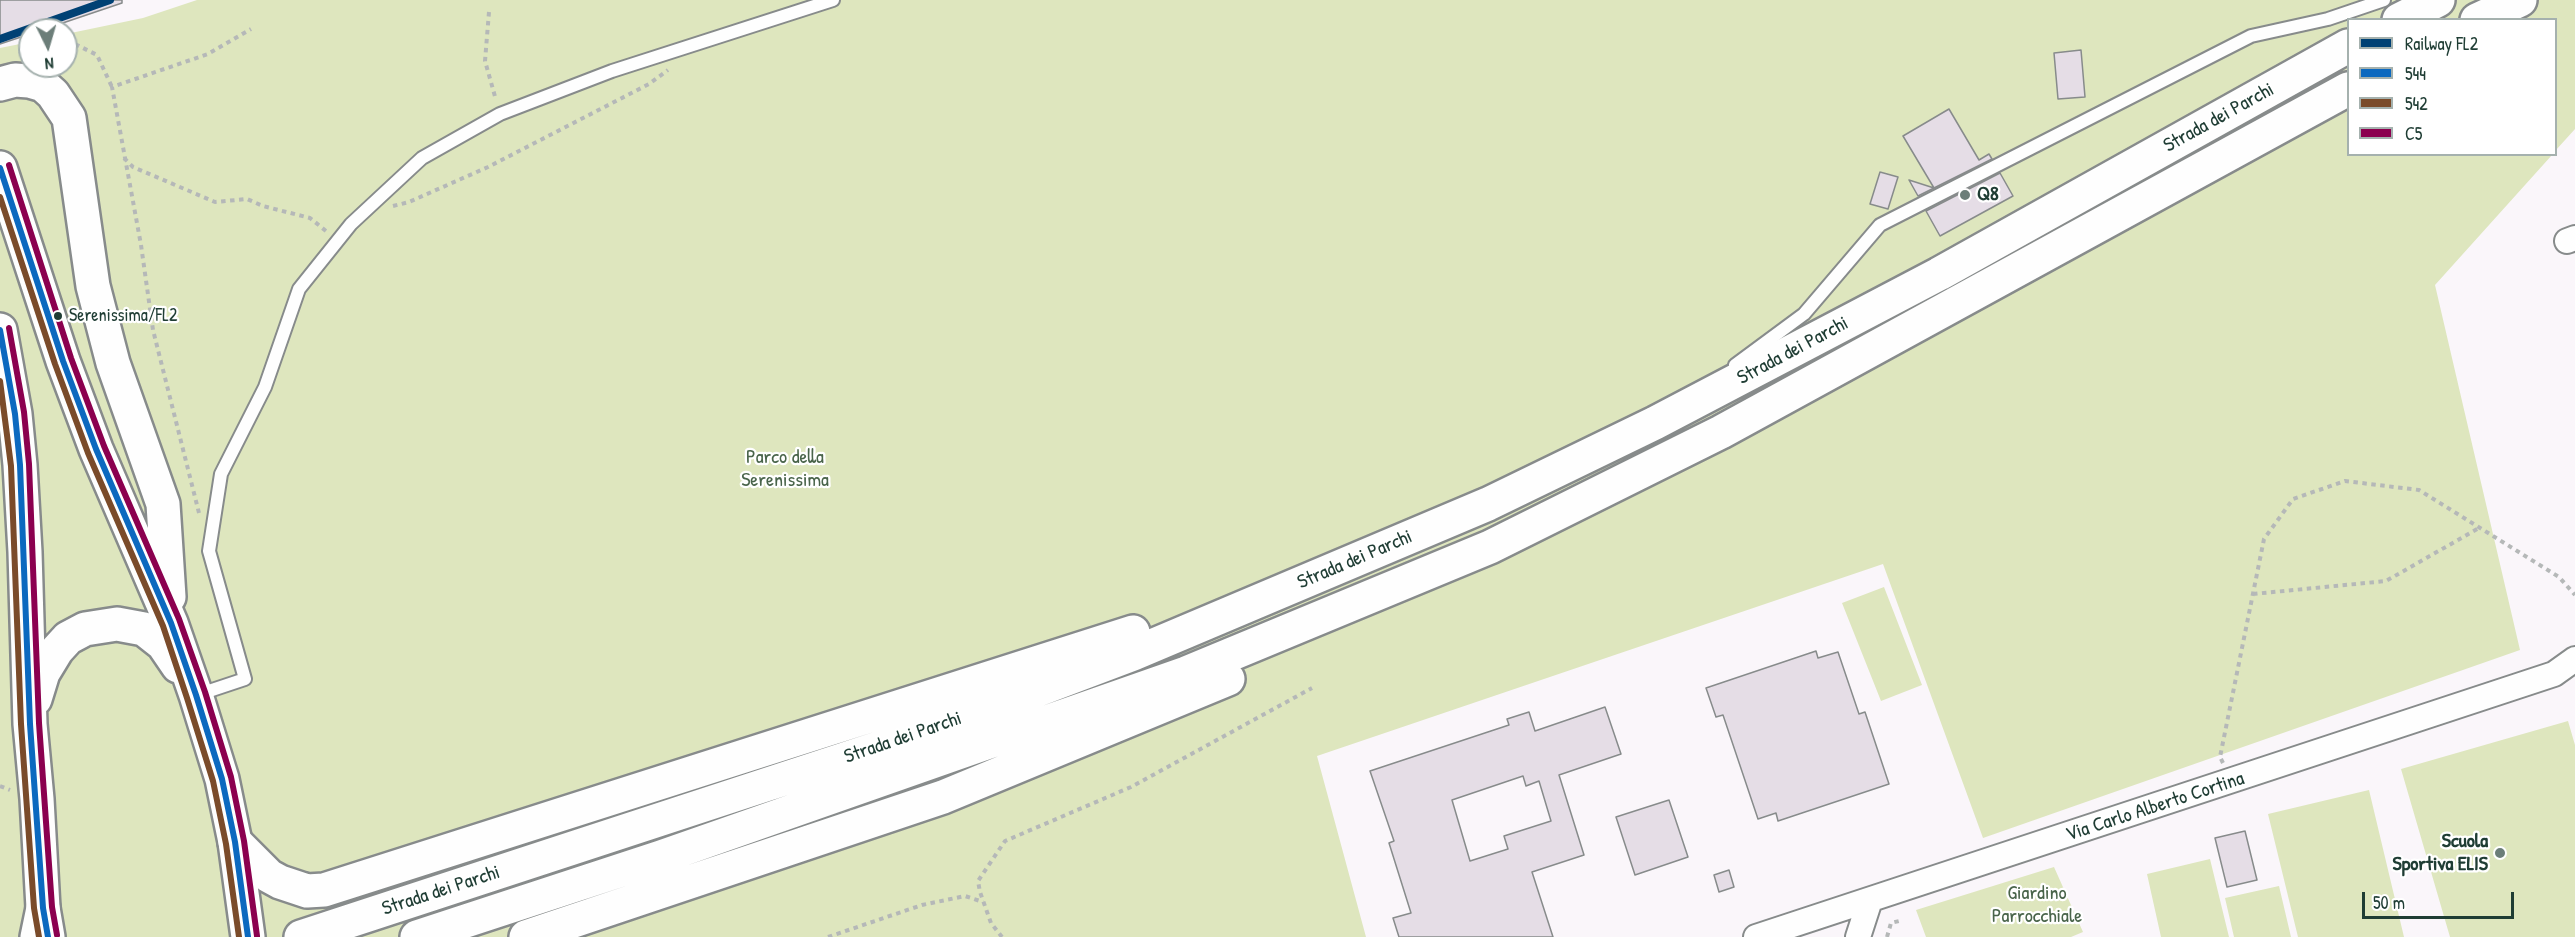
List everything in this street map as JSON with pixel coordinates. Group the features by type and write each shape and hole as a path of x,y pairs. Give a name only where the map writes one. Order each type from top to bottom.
{"main road":[{"path":"2403,18 2439,0"},
{"path":"2481,18 2520,0"},
{"name":"Strada dei Parchi","path":"301,937 932,730 1133,654 1488,504 1656,423 1939,274 2347,47"},
{"path":"0,84 15,80 29,81 43,86 53,94 69,118 93,286 113,363 164,504 171,623"},
{"name":"Strada dei Parchi","path":"417,937 660,856 1186,673 1490,547 1720,432 2347,90"},
{"path":"0,168 63,362 96,449 171,623 196,695 222,779 248,937"},
{"path":"0,330 15,414 23,504 30,724 37,800 42,927"},
{"path":"0,436 23,504"},
{"path":"526,937 944,797 1194,694 1351,625 1490,547"},
{"path":"234,842 269,876 280,882 298,890 324,890 907,702 1323,573"},
{"path":"30,724 43,673 57,650 68,638 85,628 133,626 152,634 163,644 196,695"}],"street":[{"name":"Via Carlo Alberto Cortina","path":"1756,937 2565,674 2575,660"},
{"path":"1858,937 1870,900"}],"lane":[{"path":"196,695 244,679 209,551 221,474 265,387 299,289 338,241 422,158 500,114 623,67 833,0"},
{"path":"1656,423 1804,314 1880,225 2251,36 2328,19 2384,0"}],"path":[{"path":"489,12 485,61 500,114"},
{"path":"112,87 208,54 251,28"},
{"path":"78,45 97,54 112,87 141,245 153,330 209,551"},
{"path":"362,215 409,202 488,167 649,84 675,66"},
{"path":"124,158 133,167 215,201 247,199 262,206 310,218 338,241"},
{"path":"2230,782 2220,757 2264,539 2293,499 2345,481 2420,490 2559,578 2575,595"},
{"path":"2253,594 2386,581 2480,528"},
{"path":"1002,937 991,923 978,880 1005,841 1131,787 1312,688"},
{"path":"828,937 922,905 965,896 984,902"},
{"path":"1887,937 1891,923 1899,921 1898,919"}],"green space":[{"name":"Parco della Serenissima","path":"197,0 2575,0 2575,129 2557,149 2557,18 2347,18 2347,156 2551,156 2435,285 2520,650 1983,838 1883,564 1317,756 1366,937 0,937 0,48 18,44 18,78 78,78 78,32 143,18"},
{"path":"1884,587 1922,685 1881,701 1842,603"},
{"name":"Scuola Sportiva ELIS","path":"2568,721 2575,745 2575,937 2450,937 2401,769"},
{"name":"Scuola Sportiva ELIS","path":"2369,790 2404,937 2298,937 2268,814"},
{"path":"2210,859 2229,937 2161,937 2147,874"},
{"name":"Giardino Parrocchiale","path":"2054,867 2083,932 2071,937 1926,937 1916,910"},
{"path":"2279,886 2291,937 2234,937 2225,898"}],"building":[{"path":"0,0 122,0 122,3 78,18 18,18 18,38 0,44"},
{"path":"2081,50 2085,97 2058,99 2054,53"},
{"path":"1949,109 1979,160 1989,154 1992,159 1934,188 1903,136"},
{"path":"1880,172 1898,177 1888,209 1870,204"},
{"path":"2000,173 2013,196 1940,236 1926,211"},
{"path":"1909,180 1934,188 1918,196"},
{"path":"1816,651 1818,658 1838,652 1859,714 1865,712 1889,784 1778,821 1776,813 1758,819 1723,715 1716,717 1706,688"},
{"path":"1605,707 1621,754 1559,775 1584,855 1532,872 1553,937 1399,937 1393,918 1411,913 1389,843 1394,841 1370,771 1509,725 1507,719 1529,712 1535,731","holes":["1523,776 1526,786 1539,781 1551,821 1504,836 1508,849 1470,861 1452,800"]},
{"path":"1669,800 1688,857 1635,875 1616,817"},
{"path":"2245,831 2257,880 2227,887 2215,838"},
{"path":"1729,870 1734,887 1719,892 1714,875"}],"rail line":[{"name":"FL2","path":"0,39 110,0"}],"transit line":[{"name":"C5","path":"9,165 71,358 104,446 179,619 205,692 231,777 244,841 257,936"},
{"name":"544","path":"0,168 63,361 96,449 171,623 196,695 222,779 235,842 248,937"},
{"name":"542","path":"0,197 55,364 88,453 163,626 187,698 213,781 226,844 239,937"},
{"name":"C5","path":"9,328 24,412 29,464 39,723 52,907 57,935"},
{"name":"544","path":"0,330 15,414 20,465 30,724 43,908 48,937"},
{"name":"542","path":"0,381 11,466 21,724 34,908 39,937"}],"place":[{"name":"Q8","path":"1965,195"},
{"name":"Serenissima/FL2","path":"58,316"},
{"name":"Scuola Sportiva ELIS","path":"2500,853"}]}
